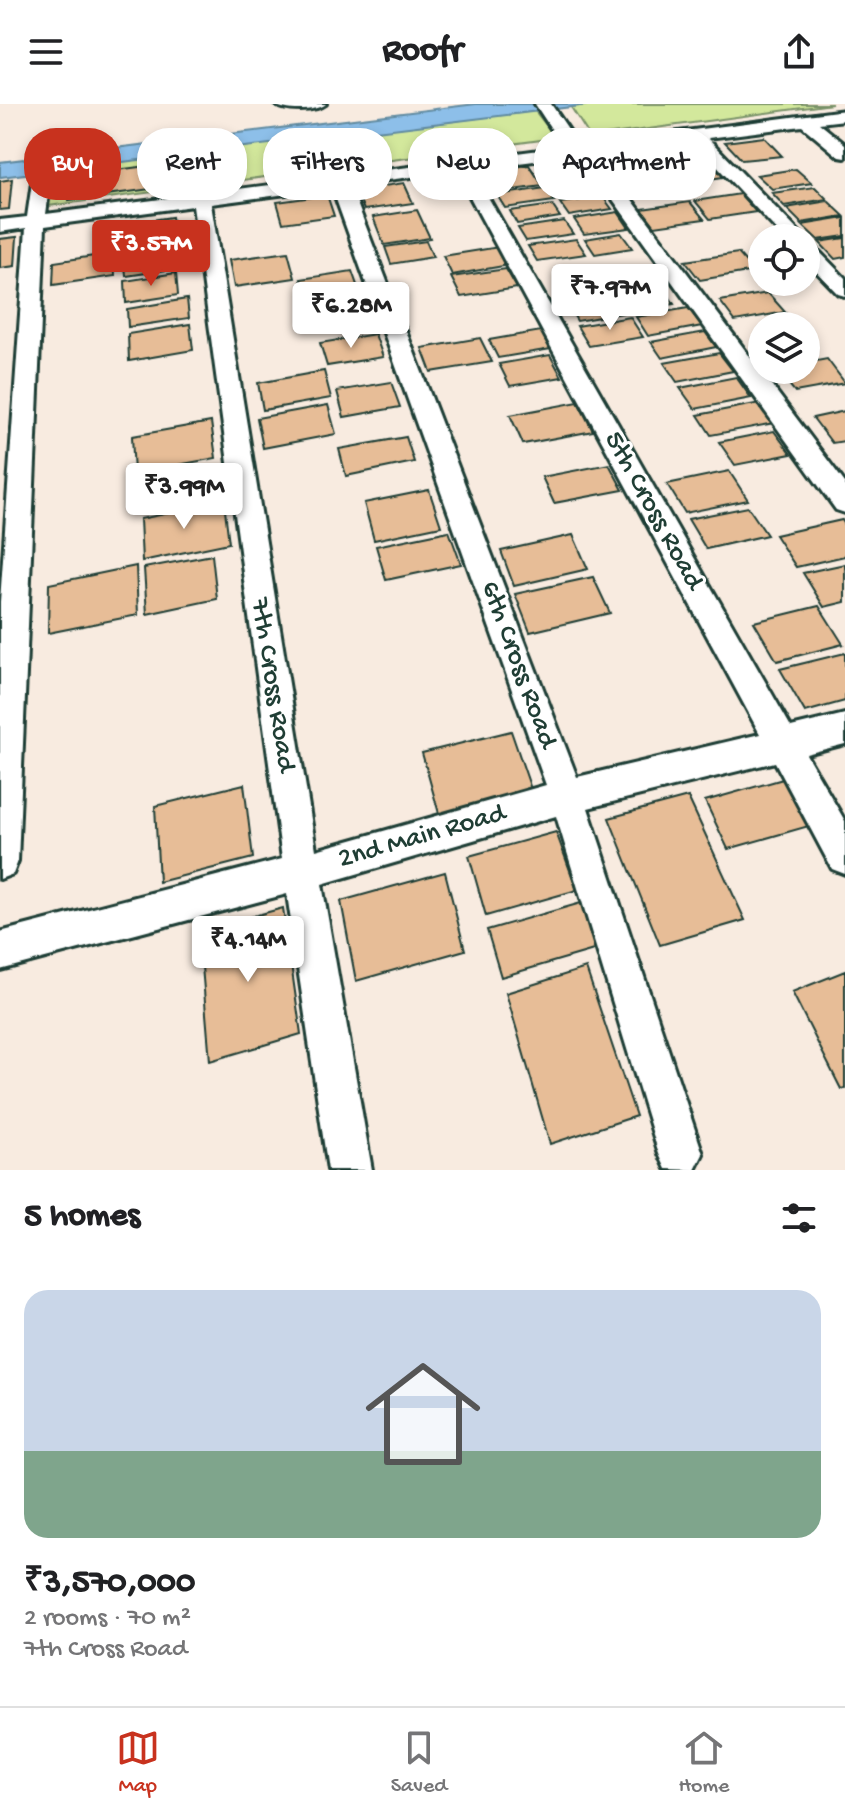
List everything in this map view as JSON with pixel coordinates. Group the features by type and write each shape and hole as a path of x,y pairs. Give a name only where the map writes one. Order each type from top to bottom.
{"street":[{"path":"282,104 318,104"},
{"path":"547,109 562,128"},
{"path":"716,132 845,115"},
{"path":"805,120 845,153"},
{"path":"716,156 782,224"},
{"path":"0,861 39,200"},
{"path":"0,226 194,200"},
{"name":"7th Cross Road","path":"201,200 350,1170"},
{"name":"6th Cross Road","path":"346,200 567,796 681,1154"},
{"name":"5th Cross Road","path":"480,200 845,856"},
{"path":"618,200 845,503"},
{"path":"820,264 845,290"},
{"name":"2nd Main Road","path":"0,951 302,872 567,796 845,729"}],"green space":[{"path":"596,104 832,104 656,128 584,128 571,107"},
{"path":"535,111 548,128 534,128 534,141 518,143 518,128 408,128 408,158 392,160 392,128"},
{"path":"263,144 263,177 247,179 247,146"},
{"path":"137,159 137,194 121,196 121,161"},
{"path":"48,200 93,200 48,206"}],"water":[{"path":"476,104 596,104 392,129 279,128"},
{"path":"263,130 263,145 247,147 247,132"},
{"path":"137,145 137,160 121,162 121,147"},
{"path":"24,159 24,174 0,177 0,162"}],"building":[{"path":"764,137 782,156 742,160 725,142"},
{"path":"529,165 534,172 534,187 518,189 518,166"},
{"path":"137,167 137,191 121,193 121,169"},
{"path":"796,169 812,183 772,189 757,175"},
{"path":"12,179 9,209 0,210 0,181"},
{"path":"404,183 408,200 413,203 364,210 360,200 392,200 392,185"},
{"path":"815,187 827,199 784,206 772,193"},
{"path":"534,190 534,200 554,201 505,208 500,200 518,200 518,192"},
{"path":"740,194 756,212 710,219 695,201"},
{"path":"329,200 334,216 283,223 277,202"},
{"path":"605,200 612,209 569,216 560,203"},
{"path":"828,201 844,216 801,223 786,208"},
{"path":"690,202 704,219 655,226 642,209"},
{"path":"552,205 560,217 517,224 510,211"},
{"path":"417,210 430,238 384,245 373,217"},
{"path":"618,212 629,228 584,234 574,219"},
{"path":"172,217 175,239 120,246 118,225"},
{"path":"845,218 845,236 820,240 820,224 808,224"},
{"path":"564,221 573,234 526,241 518,228"},
{"path":"621,233 632,248 595,254 585,239"},
{"path":"17,237 15,266 0,268 0,239"},
{"path":"845,238 845,257 835,259 820,242"},
{"path":"576,239 586,254 537,261 528,246"},
{"path":"426,241 433,257 391,264 385,247"},
{"path":"177,247 180,268 126,276 124,254"},
{"path":"499,247 509,265 452,275 443,256"},
{"path":"288,252 295,278 234,287 229,260"},
{"path":"114,253 115,276 53,285 54,262"},
{"path":"738,253 748,264 748,272 700,280 685,261"},
{"path":"506,269 517,288 461,297 451,277"},
{"path":"652,269 664,285 618,292 607,277"},
{"path":"352,271 358,288 306,296 301,279"},
{"path":"176,273 178,295 126,303 125,281"},
{"path":"665,290 674,304 630,311 621,298"},
{"path":"362,292 368,310 313,319 308,300"},
{"path":"771,296 785,312 748,312 748,319 735,321 720,301"},
{"path":"611,297 622,313 577,321 567,304"},
{"path":"187,299 189,318 128,327 127,309"},
{"path":"688,308 702,326 648,336 636,317"},
{"path":"630,317 643,337 589,346 577,326"},
{"path":"190,324 193,350 129,361 128,334"},
{"path":"541,331 551,349 498,358 489,340"},
{"path":"705,332 716,347 662,358 651,342"},
{"path":"375,334 383,357 327,366 320,343"},
{"path":"480,338 492,362 431,372 422,348"},
{"path":"719,353 733,371 677,382 664,363"},
{"path":"550,355 562,377 510,386 499,364"},
{"path":"827,359 845,383 795,392 788,384 820,384 820,360"},
{"path":"324,371 331,398 263,410 258,383"},
{"path":"736,377 751,398 695,409 680,388"},
{"path":"391,382 400,407 344,417 337,391"},
{"path":"578,402 593,431 523,444 510,415"},
{"path":"760,403 774,423 711,435 698,415"},
{"path":"328,405 336,434 263,448 257,418"},
{"path":"845,411 845,441 832,443 813,418"},
{"path":"211,422 216,458 134,473 132,436"},
{"path":"774,431 791,454 735,465 719,442"},
{"path":"406,437 414,462 346,476 339,449"},
{"path":"609,464 623,490 554,503 542,477"},
{"path":"729,471 748,500 685,513 667,484"},
{"path":"429,490 441,526 374,540 364,503"},
{"path":"224,502 229,543 142,561 140,519"},
{"path":"748,507 767,535 706,549 688,519"},
{"path":"842,520 845,525 845,556 796,567 775,535"},
{"path":"449,531 461,564 386,580 376,546"},
{"path":"573,535 588,569 514,586 501,551"},
{"path":"212,555 217,599 147,614 144,568"},
{"path":"845,564 845,602 824,607 803,573"},
{"path":"136,566 138,615 48,633 49,584"},
{"path":"593,577 610,613 530,632 515,594"},
{"path":"819,606 843,644 777,661 754,622"},
{"path":"845,653 845,701 805,712 780,669"},
{"path":"511,731 532,792 440,817 422,753"},
{"path":"783,779 809,826 728,849 705,801"},
{"path":"244,784 253,858 159,882 155,806"},
{"path":"688,797 745,920 660,945 609,818"},
{"path":"556,832 577,890 486,916 469,856"},
{"path":"445,872 465,950 356,981 341,901"},
{"path":"581,903 597,949 501,977 487,930"},
{"path":"283,908 301,1034 210,1061 199,931"},
{"path":"586,968 636,1116 550,1144 506,993"},
{"path":"845,971 845,1088 841,1089 792,992"}]}
